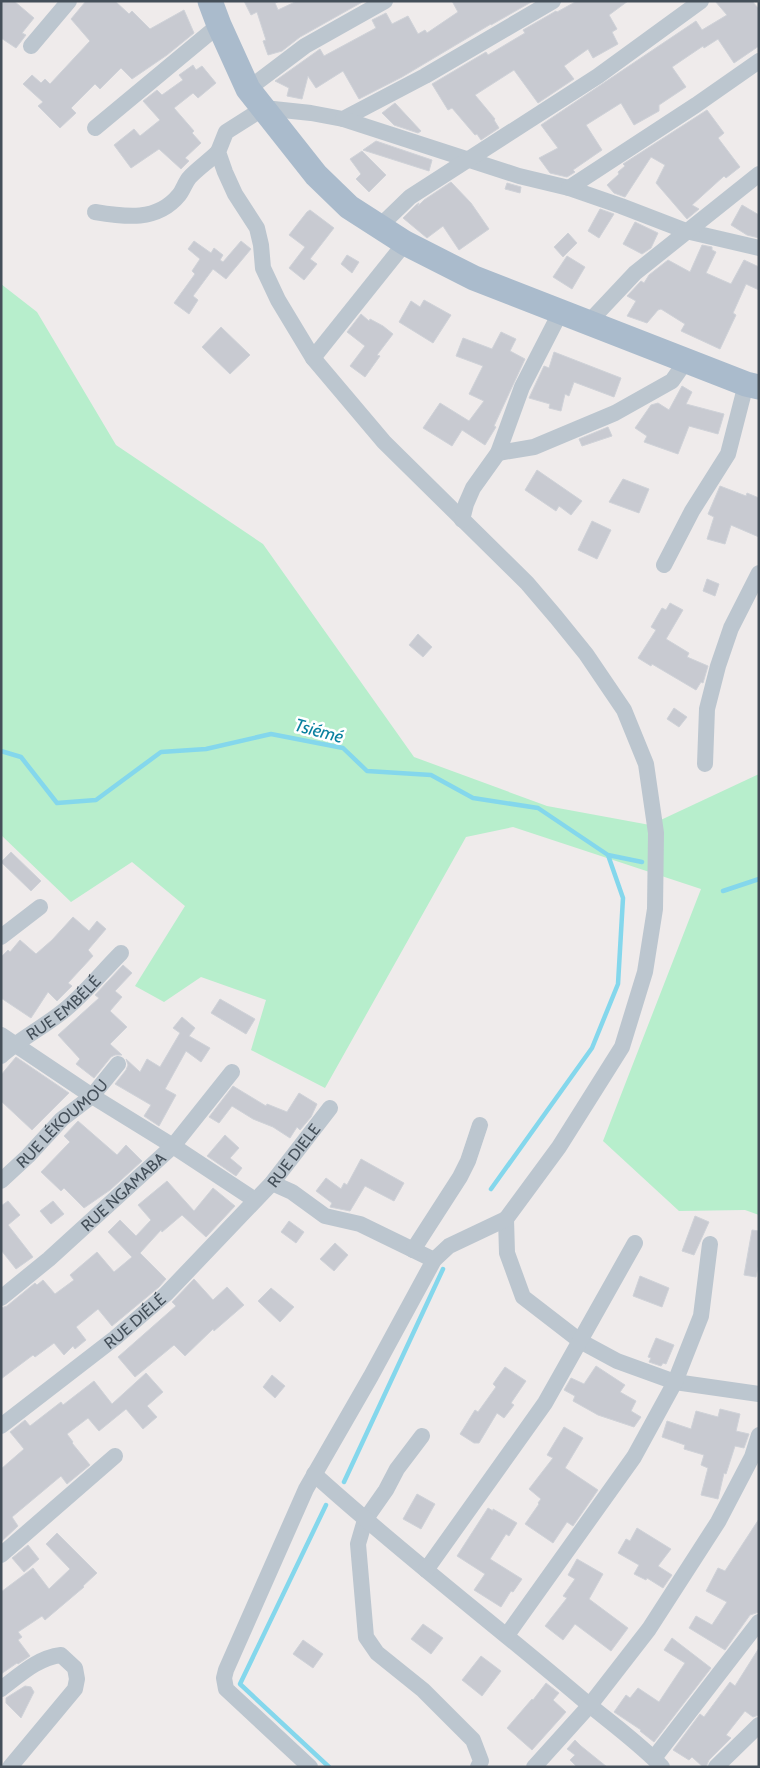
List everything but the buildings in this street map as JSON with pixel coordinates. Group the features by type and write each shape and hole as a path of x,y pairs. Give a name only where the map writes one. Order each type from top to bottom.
{"main road":[{"path":"210,1 248,89 316,175 349,207 404,243 474,278 752,386"}],"street":[{"path":"31,46 69,1"},
{"path":"248,89 305,46 385,1"},
{"path":"343,119 425,76 553,1"},
{"path":"379,227 403,203 598,76 701,1"},
{"path":"95,128 219,25"},
{"path":"569,188 696,106 759,61"},
{"path":"95,212 123,217 155,213 174,200 189,178 218,152 226,132 264,108 311,113 343,119 519,176 569,188 686,231 759,248"},
{"path":"218,152 235,194 257,228 263,268 278,300 313,358 384,442 526,583 586,654 624,710 646,764 656,833 655,909 645,972 622,1047 559,1147 506,1218 450,1246 434,1260 371,1376 306,1489 226,1670 224,1678 226,1689 310,1767"},
{"path":"588,323 635,273 759,174"},
{"path":"313,358 404,243"},
{"path":"462,520 473,488 498,453 522,387 560,313"},
{"path":"498,453 534,447 615,414 672,381 686,360"},
{"path":"664,564 692,511 728,454 752,386"},
{"path":"705,764 707,709 718,666 731,628 759,572"},
{"path":"1,937 40,907"},
{"name":"RUE EMBÉLÉ","path":"1,1056 8,1039 41,1028 68,1007 121,953"},
{"path":"8,1039 92,1096 173,1146 254,1200"},
{"name":"RUE LÉKOUMOU","path":"1,1181 28,1156 62,1119 92,1096 118,1064"},
{"name":"RUE NGAMABA","path":"1,1298 49,1259 173,1146 232,1072"},
{"name":"RUE DIELE","path":"254,1200 272,1183 330,1108"},
{"path":"413,1250 460,1177 468,1161 480,1125"},
{"path":"272,1183 292,1192 325,1216 360,1224 434,1260"},
{"name":"RUE DIÉLÉ","path":"1,1426 115,1338 166,1294 254,1200"},
{"path":"506,1218 507,1253 523,1297 580,1341 617,1361 675,1382 759,1394"},
{"path":"426,1570 545,1403 635,1244"},
{"path":"507,1635 634,1457 675,1382 701,1316 710,1244"},
{"path":"534,1767 590,1705 648,1629 718,1522 752,1457 759,1435"},
{"path":"422,1436 397,1469 386,1490 365,1520 358,1544 366,1637 377,1653 423,1690 473,1740 481,1761 478,1767"},
{"path":"1,1555 115,1456"},
{"path":"314,1474 365,1520 466,1604 507,1635 658,1763 759,1622"},
{"path":"1,1689 49,1656 61,1655 75,1668 75,1689 10,1767"},
{"path":"716,1767 759,1725"}],"green space":[{"path":"1,284 37,312 116,445 263,544 414,757 547,806 650,825 759,774 759,1215 745,1210 679,1211 603,1141 701,889 513,827 466,837 325,1088 251,1050 266,1000 201,977 164,1002 135,986 185,906 132,862 71,902 1,835"}],"waterway":[{"name":"Tsiémé","path":"1,751 21,757 57,803 96,800 161,752 206,749 271,734 343,748 367,771 431,775 473,798 538,808 608,855 642,862"},
{"path":"491,1189 592,1048 618,984 623,898 608,855"},
{"name":"Tsiémé","path":"723,891 759,879"},
{"path":"344,1482 443,1269"},
{"path":"326,1505 240,1684 329,1767"}]}
